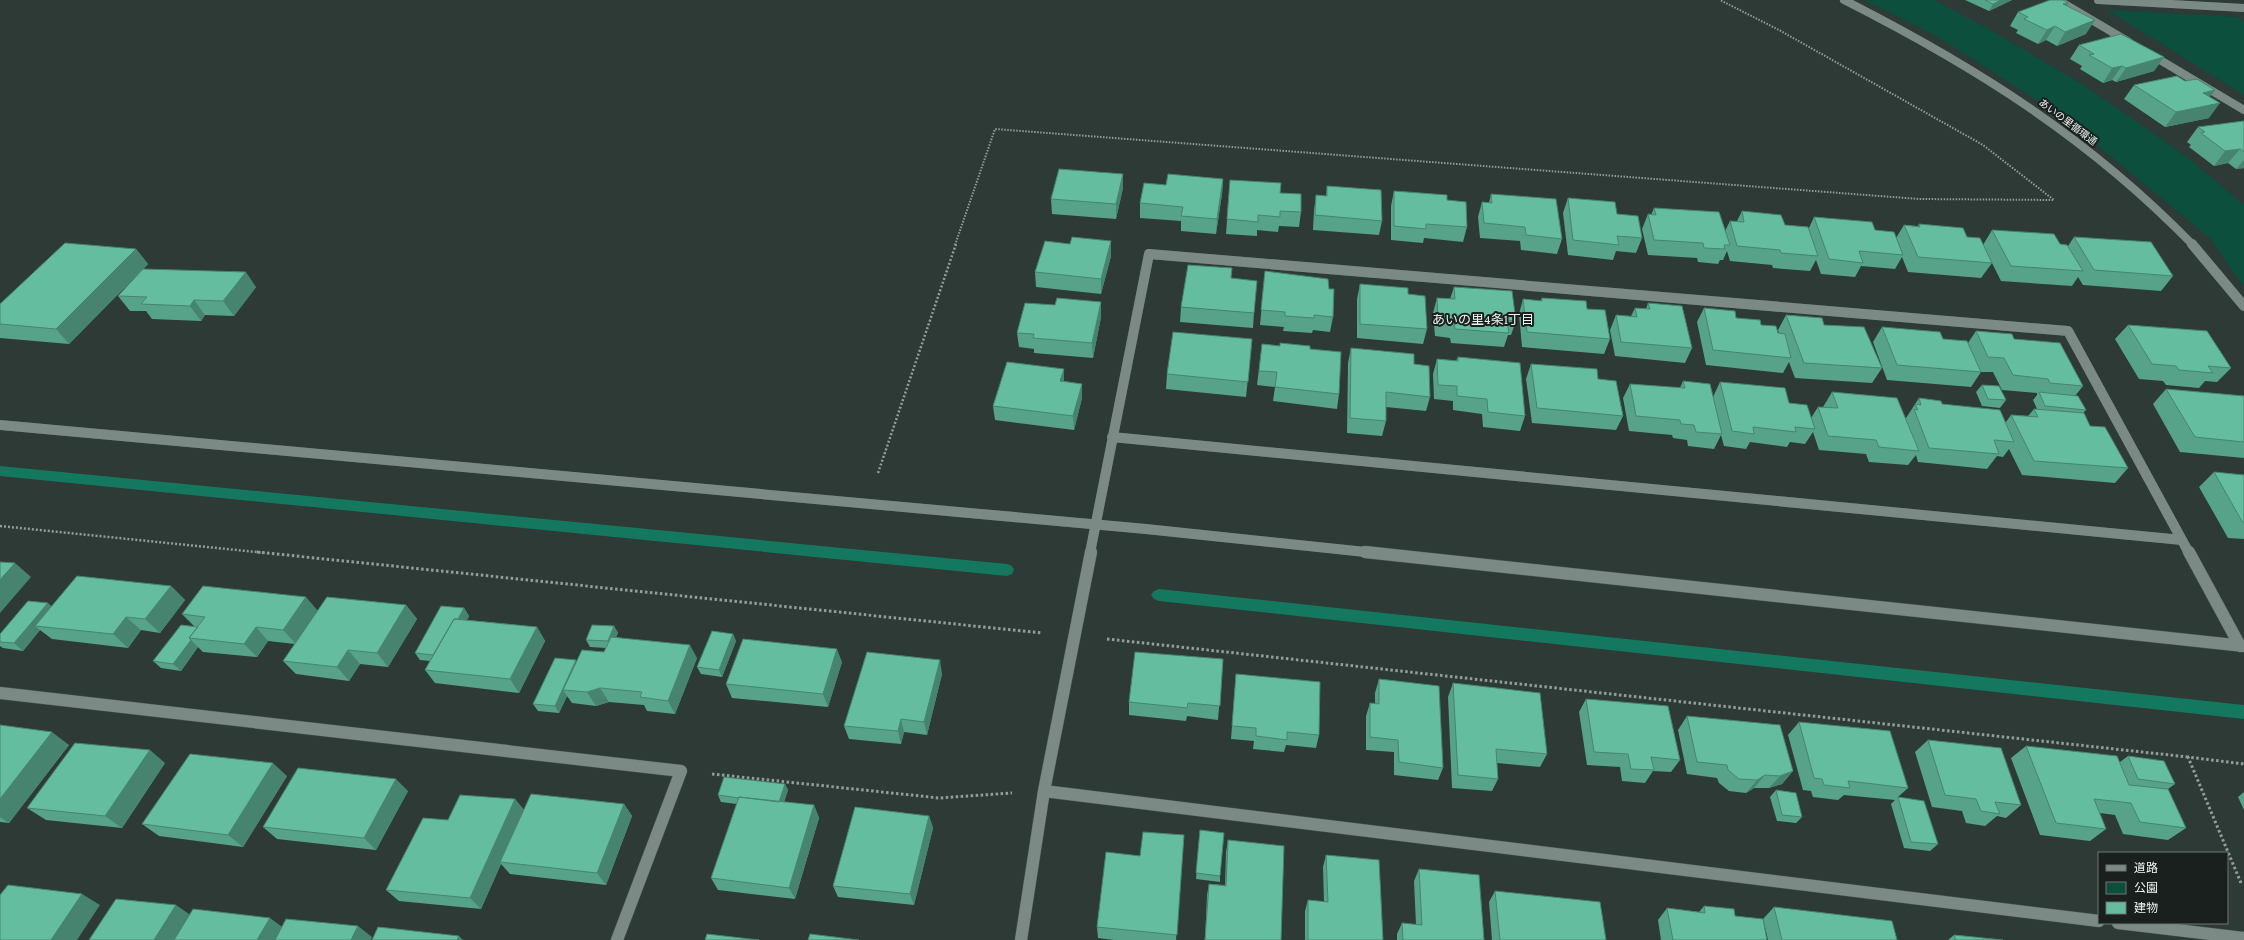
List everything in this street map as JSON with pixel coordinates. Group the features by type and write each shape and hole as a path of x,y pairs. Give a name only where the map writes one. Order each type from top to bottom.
{"street":[{"name":"あいの里循環通","path":"1844,0 1949,54 2009,91 2071,136 2122,177 2176,227 2244,306"},
{"path":"2058,0 2134,45"},
{"path":"2098,0 2244,8"},
{"path":"2141,49 2244,110"},
{"path":"1021,940 1044,791 1094,525 1149,254 2068,331 2182,540 2242,646"},
{"path":"0,424 1146,529 2242,646"},
{"path":"1112,437 2182,540"},
{"path":"0,693 681,771 617,940"},
{"path":"1044,791 2098,921"},
{"path":"2126,924 2244,938"}],"path":[{"path":"876,478 995,129 1919,199 2054,200 1983,145 1780,30 1720,0"},
{"path":"0,526 1074,636 2244,764"},
{"path":"2188,757 2228,852"},
{"path":"681,771 939,798 1044,791"},
{"path":"2228,852 2241,883"}],"green space":[{"path":"1865,0 1934,0 1987,28 2085,86 2187,157 2244,205 2244,287 2210,238 2063,117 1938,37"},
{"path":"2107,10 2239,17 2244,22 2244,95"}],"building":[{"path":"1985,0 2001,0 1993,4"},
{"path":"2050,0 2063,0 2068,3 2063,4 2095,20 2065,32 2055,26 2047,30 2024,19 2028,17 2018,12"},
{"path":"2121,34 2164,57 2126,68 2122,66 2112,68 2089,55 2094,54 2079,45"},
{"path":"2177,76 2185,81 2197,79 2215,90 2203,93 2220,103 2176,112 2134,85"},
{"path":"2244,121 2244,152 2240,149 2225,151 2201,133 2205,132 2198,127"},
{"path":"1059,169 1123,174 1116,204 1051,199"},
{"path":"1168,174 1223,179 1217,219 1181,216 1183,207 1140,203 1144,183 1166,185"},
{"path":"1230,180 1281,183 1280,193 1301,194 1301,212 1280,211 1280,217 1258,215 1258,222 1227,219"},
{"path":"1327,186 1381,190 1382,221 1315,215 1316,195 1327,196"},
{"path":"1394,191 1447,195 1447,200 1466,202 1467,227 1426,224 1426,229 1394,226"},
{"path":"1491,194 1556,199 1562,239 1526,235 1525,227 1484,223 1482,202 1492,203"},
{"path":"1568,198 1615,202 1617,214 1638,216 1642,238 1617,236 1619,245 1573,240"},
{"path":"1654,208 1719,212 1730,245 1724,245 1725,249 1704,248 1703,243 1654,240 1648,214 1656,215"},
{"path":"1742,211 1781,215 1785,225 1808,227 1818,256 1781,253 1780,250 1737,246 1730,221 1744,222"},
{"path":"1814,217 1872,222 1875,230 1894,232 1903,255 1859,251 1863,263 1829,259"},
{"path":"1919,224 1963,228 1967,237 1980,238 1992,263 1918,257 1904,225 1920,227"},
{"path":"1992,230 2054,234 2060,244 2067,245 2083,271 2011,266"},
{"path":"1072,237 1111,241 1101,279 1035,272 1045,241 1070,244"},
{"path":"2074,237 2151,242 2173,276 2094,270"},
{"path":"65,243 136,249 56,329 0,324 0,304"},
{"path":"1188,265 1232,268 1231,278 1257,281 1254,313 1181,307"},
{"path":"143,269 246,272 223,301 194,300 190,306 141,304 147,297 118,296"},
{"path":"1265,271 1328,279 1329,289 1334,289 1333,317 1314,315 1314,318 1285,316 1285,312 1261,310"},
{"path":"1360,284 1408,288 1408,294 1425,296 1427,329 1360,324"},
{"path":"1454,287 1512,291 1516,321 1507,320 1509,333 1455,329 1454,323 1438,322 1437,298 1455,299"},
{"path":"1057,298 1101,302 1092,343 1033,338 1034,334 1017,333 1025,303 1055,305"},
{"path":"1542,298 1586,301 1587,309 1605,310 1610,339 1527,332 1523,299 1542,301"},
{"path":"1648,303 1682,306 1692,348 1621,342 1616,315 1637,317 1635,308 1650,309"},
{"path":"1704,308 1735,311 1736,318 1760,320 1761,325 1776,326 1778,333 1785,334 1791,358 1713,350"},
{"path":"1786,315 1822,318 1824,325 1864,327 1882,368 1804,363"},
{"path":"2128,325 2207,331 2231,368 2208,366 2213,373 2179,370 2176,366 2152,364"},
{"path":"1882,327 1940,332 1943,339 1967,341 1981,372 1897,365"},
{"path":"1976,331 2012,334 2014,339 2060,343 2083,386 2050,383 2048,379 2013,375 2004,358 1988,357"},
{"path":"1173,332 1252,339 1248,382 1167,374"},
{"path":"1280,343 1310,346 1310,349 1341,352 1339,394 1275,387 1277,372 1259,371 1262,344 1280,346"},
{"path":"1351,348 1414,354 1414,364 1429,366 1430,397 1386,392 1386,421 1350,418"},
{"path":"1458,357 1520,363 1525,416 1488,412 1487,399 1457,396 1457,386 1438,385 1437,359 1458,361"},
{"path":"1007,362 1064,369 1060,381 1082,384 1073,416 993,406"},
{"path":"1531,364 1597,369 1598,379 1616,381 1623,416 1537,408"},
{"path":"1683,381 1710,384 1722,434 1696,432 1694,425 1681,424 1680,420 1636,416 1630,384 1685,388"},
{"path":"1720,382 1785,388 1789,403 1807,405 1815,429 1795,427 1796,432 1753,427 1754,434 1732,431"},
{"path":"1982,385 1999,386 2006,400 1988,399"},
{"path":"2166,389 2244,396 2244,442 2195,437"},
{"path":"1832,392 1897,398 1919,451 1879,447 1876,440 1828,436 1818,407 1838,408"},
{"path":"2039,392 2078,396 2086,410 2045,406"},
{"path":"1919,398 1941,401 1942,404 2000,410 2014,442 1994,440 1999,454 1929,448 1914,409 1918,410 1915,404 1921,405"},
{"path":"2034,409 2084,413 2090,426 2105,427 2128,468 2034,461 2011,415 2038,417"},
{"path":"2214,472 2244,475 2244,523 2243,523"},
{"path":"0,562 15,563 0,580"},
{"path":"77,576 171,586 145,619 126,617 113,634 35,626"},
{"path":"203,586 306,597 283,630 256,627 244,644 189,638 205,617 182,614"},
{"path":"327,597 406,605 377,653 348,650 337,667 283,661"},
{"path":"28,601 48,603 14,643 0,642 0,634"},
{"path":"441,606 464,608 458,619 454,619 433,655 415,653"},
{"path":"454,619 537,627 510,679 425,670"},
{"path":"181,625 198,627 189,638 191,640 173,664 153,661"},
{"path":"592,625 614,626 608,641 586,640"},
{"path":"712,631 733,634 719,670 697,667"},
{"path":"611,637 690,645 668,701 640,697 642,692 600,688 587,692 563,690 582,650 604,652"},
{"path":"743,639 837,649 823,694 726,684"},
{"path":"867,652 940,660 924,722 901,719 898,731 844,726"},
{"path":"1135,652 1223,659 1220,706 1188,703 1187,708 1129,702"},
{"path":"555,658 576,660 555,706 533,704"},
{"path":"1236,674 1320,682 1319,735 1287,732 1287,740 1256,736 1256,728 1232,726"},
{"path":"1379,679 1439,686 1443,768 1399,762 1398,740 1370,737 1370,703 1379,704"},
{"path":"1453,683 1540,693 1547,754 1496,749 1498,779 1458,775"},
{"path":"1586,699 1668,706 1680,760 1651,757 1654,770 1631,769 1628,754 1594,752"},
{"path":"1687,716 1780,725 1793,771 1780,776 1765,775 1757,780 1739,779 1728,770 1727,765 1697,762"},
{"path":"1799,722 1890,731 1908,788 1848,781 1850,788 1824,785 1822,779 1814,778"},
{"path":"0,725 52,732 0,799"},
{"path":"1928,740 2001,748 2021,805 1995,802 2000,814 1981,811 1976,799 1945,795"},
{"path":"75,743 150,750 105,816 27,808"},
{"path":"2026,746 2117,756 2129,785 2168,789 2186,828 2140,822 2131,803 2094,799 2106,829 2056,823"},
{"path":"190,754 273,763 228,835 142,824"},
{"path":"2128,756 2164,761 2175,784 2138,779"},
{"path":"298,768 396,779 364,838 263,827"},
{"path":"724,777 785,784 779,802 739,798 718,795"},
{"path":"1776,790 1796,793 1802,817 1782,815"},
{"path":"531,794 624,804 597,873 500,862"},
{"path":"460,795 515,799 470,898 386,890 423,818 448,820"},
{"path":"739,797 814,805 789,888 711,878"},
{"path":"1898,797 1924,801 1938,844 1911,842"},
{"path":"855,807 929,816 910,894 833,886"},
{"path":"1200,830 1224,833 1220,876 1196,873"},
{"path":"1143,832 1184,835 1177,935 1097,927 1106,852 1140,856"},
{"path":"1228,840 1284,846 1281,940 1205,940 1209,884 1226,886"},
{"path":"1326,855 1379,860 1383,940 1308,940 1308,900 1328,902"},
{"path":"1419,869 1479,875 1484,940 1403,940 1402,923 1422,925"},
{"path":"8,885 82,894 51,940 0,940 0,895"},
{"path":"1495,891 1600,902 1606,940 1500,940"},
{"path":"116,899 176,905 154,940 89,940"},
{"path":"1704,906 1734,909 1735,916 1763,919 1767,940 1673,940 1667,908 1705,913"},
{"path":"1774,907 1892,921 1897,940 1782,940"},
{"path":"193,909 270,918 257,940 174,940"},
{"path":"286,919 358,926 351,940 275,940"},
{"path":"378,927 459,936 457,940 372,940"},
{"path":"707,934 759,940 705,940"},
{"path":"810,934 859,940 808,940"},
{"path":"1954,935 2003,940 1956,940"}],"waterway":[{"path":"0,471 1007,570"},
{"path":"1159,595 2244,712"}],"district":[{"name":"あいの里4条1丁目","path":"1483,319"}]}
